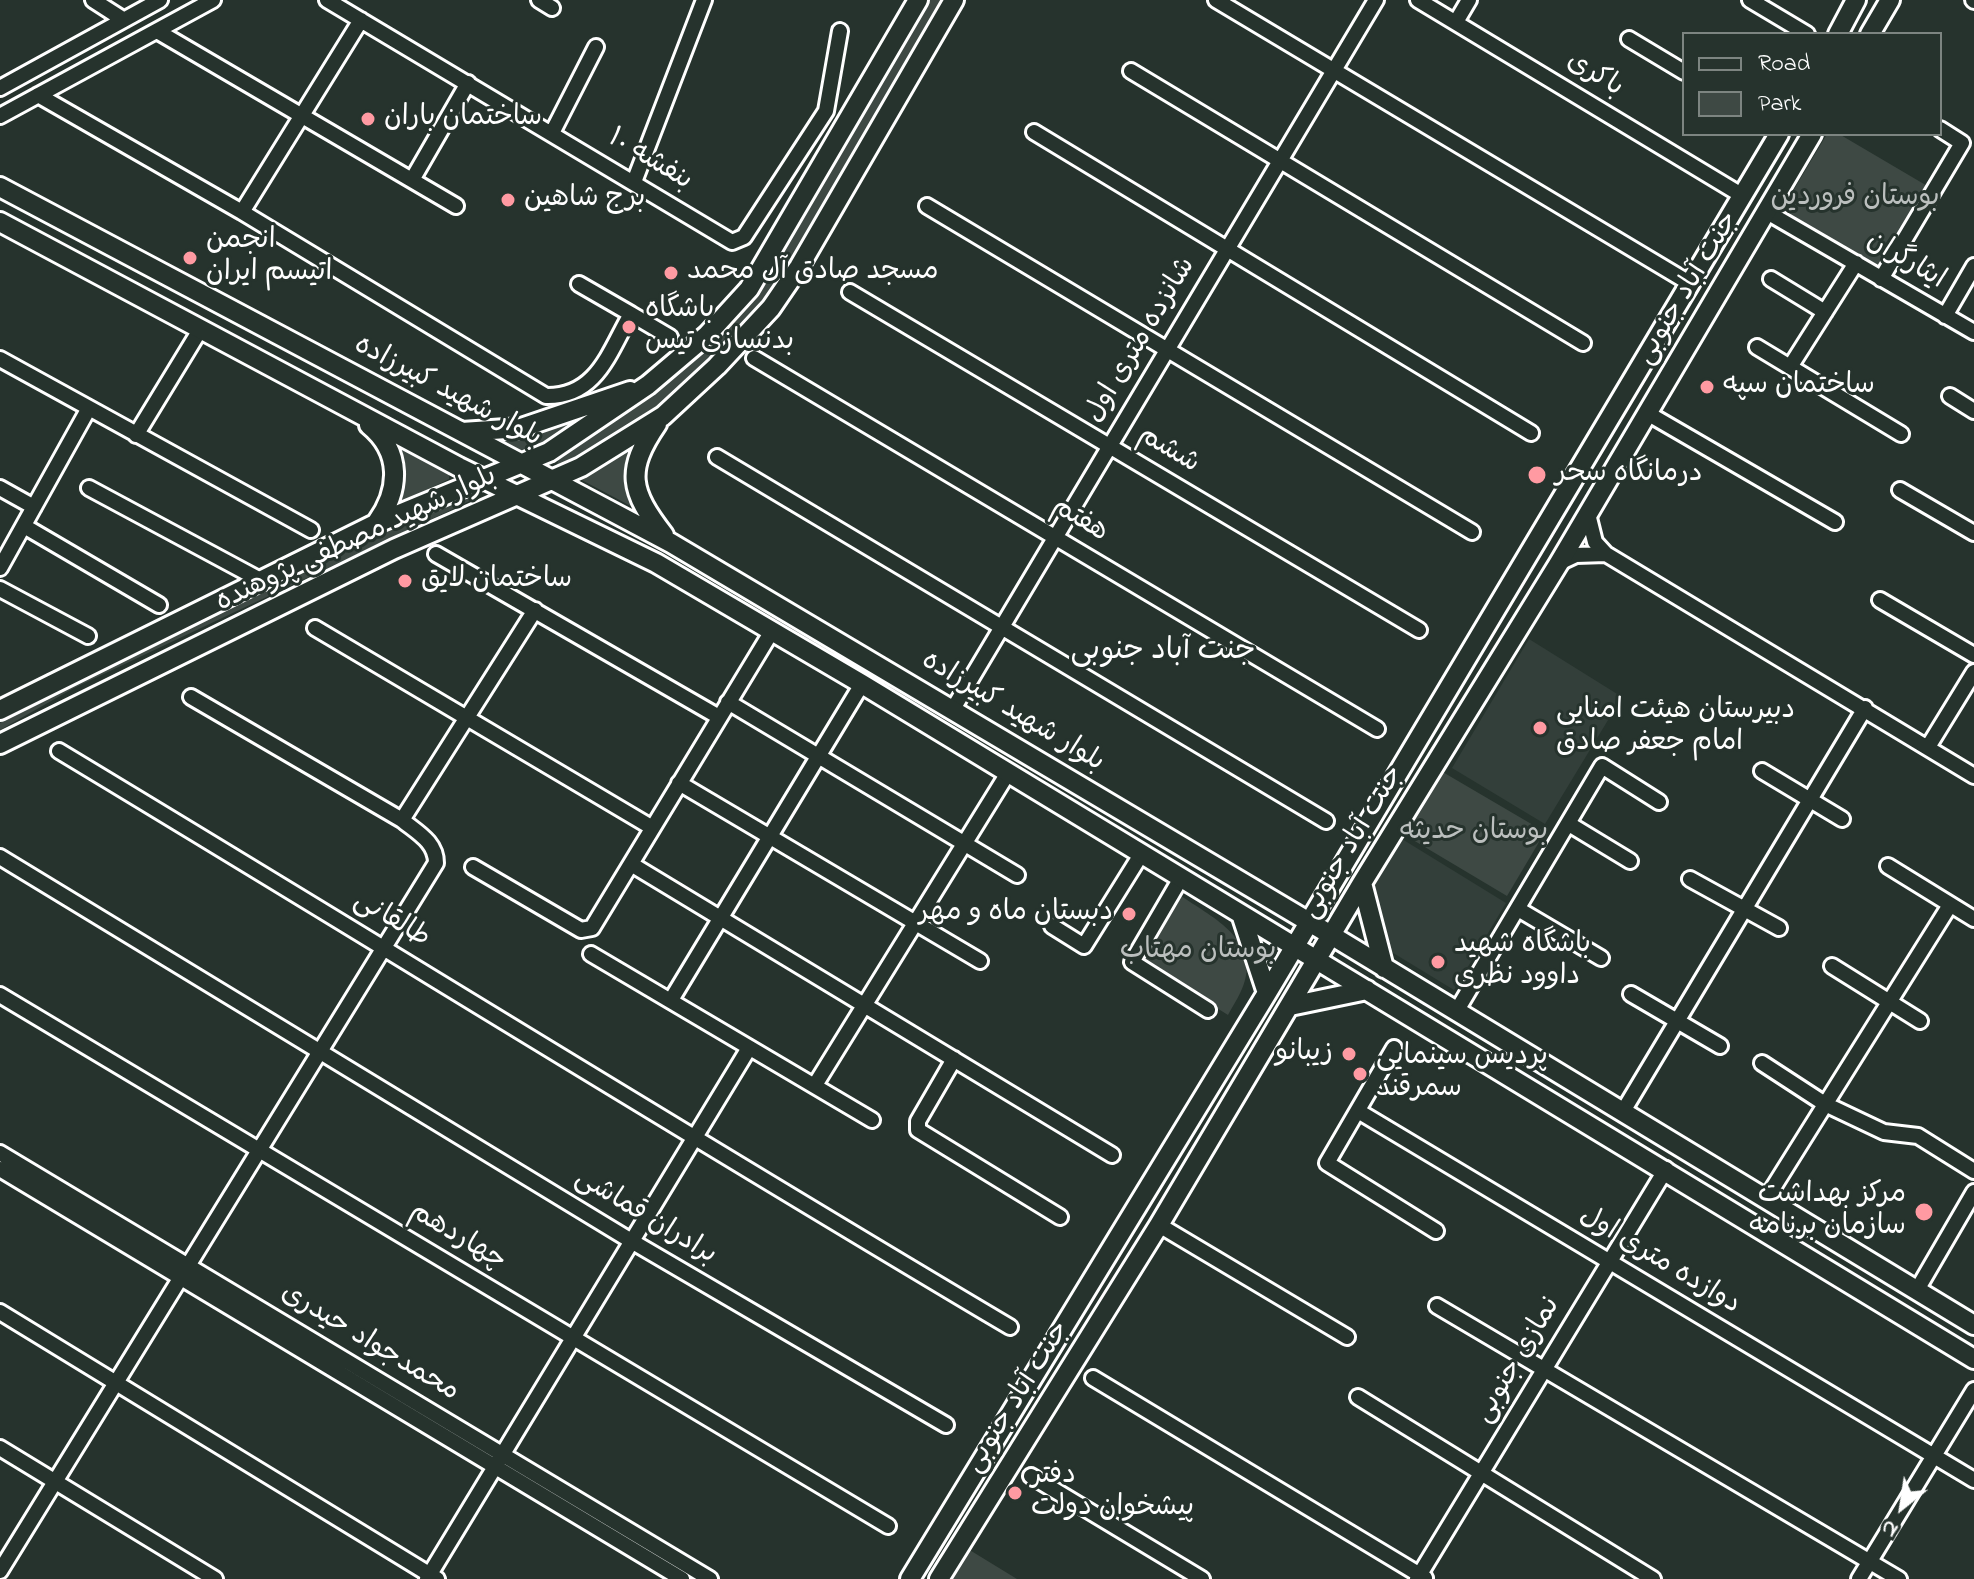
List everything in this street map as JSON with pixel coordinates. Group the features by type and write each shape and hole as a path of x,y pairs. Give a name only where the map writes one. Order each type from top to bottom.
{"main road":[{"name":"بلوار شهید مصطفی پژوهنده","path":"0,710 264,582 375,524 549,452 648,385 707,335 749,289 918,0"},
{"name":"بلوار شهید مصطفی پژوهنده","path":"0,744 394,549 556,480 663,416 735,349 771,308 799,267 954,0"},
{"path":"1839,32 1856,0"},
{"path":"1871,32 1890,0"},
{"name":"جنت آباد جنوبی","path":"910,1579 1267,993 1778,136"},
{"name":"جنت آباد جنوبی","path":"939,1579 1159,1225 1362,883 1559,563 1811,136"},
{"name":"بلوار شهید کبیرزاده","path":"2,187 671,543 1331,935 1974,1325"},
{"name":"بلوار شهید کبیرزاده","path":"0,222 348,408 656,563 1666,1169 1974,1359"},
{"path":"461,432 521,428 648,385"},
{"path":"348,408 387,444 394,465 392,497 375,524"},
{"path":"663,416 637,458 636,485 637,496 671,543"},
{"path":"1362,883 1384,968"},
{"path":"1242,917 1267,993"},
{"path":"1290,1006 1367,990"}],"street":[{"path":"93,0 124,20"},
{"path":"0,88 160,0"},
{"path":"0,116 213,0"},
{"name":"بنفشه ۱۰","path":"327,0 732,242 739,242 826,111 831,100 840,31"},
{"path":"634,182 704,0"},
{"path":"1216,0 1691,284"},
{"name":"شانزده متری اول","path":"953,709 1376,0"},
{"name":"باکری","path":"1418,0 1743,196"},
{"path":"1456,22 1469,0"},
{"path":"1750,0 1804,32"},
{"path":"242,212 361,20"},
{"path":"157,31 456,206"},
{"path":"1629,39 1682,71"},
{"path":"552,133 596,47"},
{"path":"1131,71 1583,343"},
{"path":"412,180 468,83"},
{"path":"38,95 242,212 546,396 571,395 591,382 631,314"},
{"path":"1881,279 1962,143 1942,130"},
{"path":"1034,132 1531,433"},
{"path":"927,206 1472,532"},
{"name":"ایثارگران","path":"1767,212 1974,332"},
{"path":"1790,367 1856,263"},
{"path":"1945,316 1974,266"},
{"path":"1771,279 1825,312"},
{"path":"579,284 670,337"},
{"name":"ششم","path":"850,292 1419,630"},
{"path":"136,435 200,330"},
{"path":"1757,347 1901,434"},
{"name":"هفتم","path":"754,358 1377,729"},
{"path":"0,359 311,530"},
{"path":"1950,396 1974,411"},
{"path":"0,568 89,408"},
{"path":"1647,413 1835,522"},
{"path":"717,457 1326,821"},
{"path":"0,488 34,507"},
{"path":"89,488 264,582"},
{"path":"1900,490 1974,533"},
{"path":"1588,513 1588,527 1606,554 1974,776"},
{"path":"24,526 159,605"},
{"path":"436,554 719,717"},
{"path":"1559,563 1576,555 1606,554"},
{"path":"0,589 88,636"},
{"path":"1880,600 1974,655"},
{"path":"402,820 535,610"},
{"path":"315,628 651,827"},
{"path":"473,867 588,931 772,631"},
{"path":"1928,747 1974,672"},
{"path":"671,1000 862,684"},
{"path":"0,1571 436,863 436,851 429,841 402,820 191,697"},
{"path":"728,702 1017,875"},
{"path":"1622,1113 1865,708"},
{"name":"طالقانی","path":"59,751 385,947 692,1139 1010,1327"},
{"path":"1456,1012 1602,766 1659,802"},
{"path":"1762,771 1842,819"},
{"path":"815,1085 1008,773"},
{"path":"679,783 980,961"},
{"path":"1569,824 1630,861"},
{"path":"1052,926 1084,946 1142,853"},
{"name":"برادران قماشی","path":"0,857 633,1242 946,1425"},
{"path":"631,864 1112,1155"},
{"path":"1888,866 1974,919"},
{"path":"1181,878 1132,962 1208,1010"},
{"path":"1690,879 1779,928"},
{"path":"1766,1199 1950,905"},
{"path":"1518,909 1601,958"},
{"path":"591,954 872,1120"},
{"path":"1832,966 1920,1021"},
{"path":"1631,994 1720,1046"},
{"name":"چهاردهم","path":"0,995 888,1526"},
{"path":"0,1312 117,1381 432,1578 498,1460 575,1339 749,1048"},
{"path":"1394,1048 1327,1163 1436,1231"},
{"path":"954,1059 918,1121 918,1130 1060,1217"},
{"path":"1762,1063 1825,1104 1884,1132 1918,1136 1974,1171"},
{"name":"دوازده متری اول","path":"1358,1111 1974,1480"},
{"name":"محمدجواد حیدری","path":"0,1153 185,1272 498,1460 710,1579"},
{"name":"محمدجواد حیدری","path":"0,1169 185,1272"},
{"name":"نمازی جنوبی","path":"1421,1578 1481,1473 1666,1169"},
{"path":"1917,1290 1974,1192"},
{"path":"1159,1225 1347,1337"},
{"path":"1437,1306 1899,1579"},
{"path":"1093,1378 1421,1578"},
{"path":"1859,1579 1974,1390"},
{"path":"1358,1397 1653,1579"},
{"path":"0,1448 215,1579"},
{"name":"محمدجواد حیدری","path":"498,1460 682,1579"},
{"path":"1031,1476 1202,1579"}],"shaded area":[{"name":"دبیرستان هیئت امنایی امام جعفر صادق","path":"1529,639 1622,697 1545,824 1452,768"},
{"path":"1402,839 1506,903 1454,990 1390,951 1373,886"}],"green space":[{"path":"930,0 944,0 785,273 765,298 700,370 650,413 582,457 557,465 559,456 605,426 624,401 739,313 778,261"},
{"name":"بوستان فروردین","path":"1826,136 1842,136 1929,187 1879,270 1781,211"},
{"path":"617,398 526,452 487,435"},
{"path":"648,431 639,444 642,512 576,477"},
{"path":"395,445 449,474 449,479 396,505 403,481"},
{"path":"471,492 474,499 74,688 0,730 0,723 70,682"},
{"name":"بوستان حدیثه","path":"1441,771 1545,832 1507,896 1403,834"},
{"name":"بوستان مهتاب","path":"1181,896 1217,920 1238,940 1244,952 1247,965 1245,980 1228,1015 1142,961"},
{"path":"968,1549 1017,1579 951,1579"}],"place":[{"name":"ساختمان باران","path":"368,119"},
{"name":"برج شاهین","path":"508,200"},
{"name":"انجمن اتیسم ایران","path":"190,258"},
{"name":"مسجد صادق آل محمد","path":"671,273"},
{"name":"باشگاه بدنسازی تیس","path":"629,327"},
{"name":"ساختمان سپه","path":"1707,387"},
{"name":"درمانگاه سحر","path":"1537,475"},
{"name":"ساختمان لایق","path":"405,581"},
{"name":"دبیرستان هیئت امنایی امام جعفر صادق","path":"1540,728"},
{"name":"دبستان ماه و مهر","path":"1129,914"},
{"name":"باشگاه شهید داوود نظری","path":"1438,962"},
{"name":"زیبانو","path":"1349,1054"},
{"name":"پردیس سینمایی سمرقند","path":"1360,1074"},
{"name":"مرکز بهداشت سازمان برنامه","path":"1924,1212"},
{"name":"دفتر پیشخوان دولت","path":"1015,1493"}],"district":[{"name":"جنت‌ آباد جنوبی","path":"1163,653"}]}
